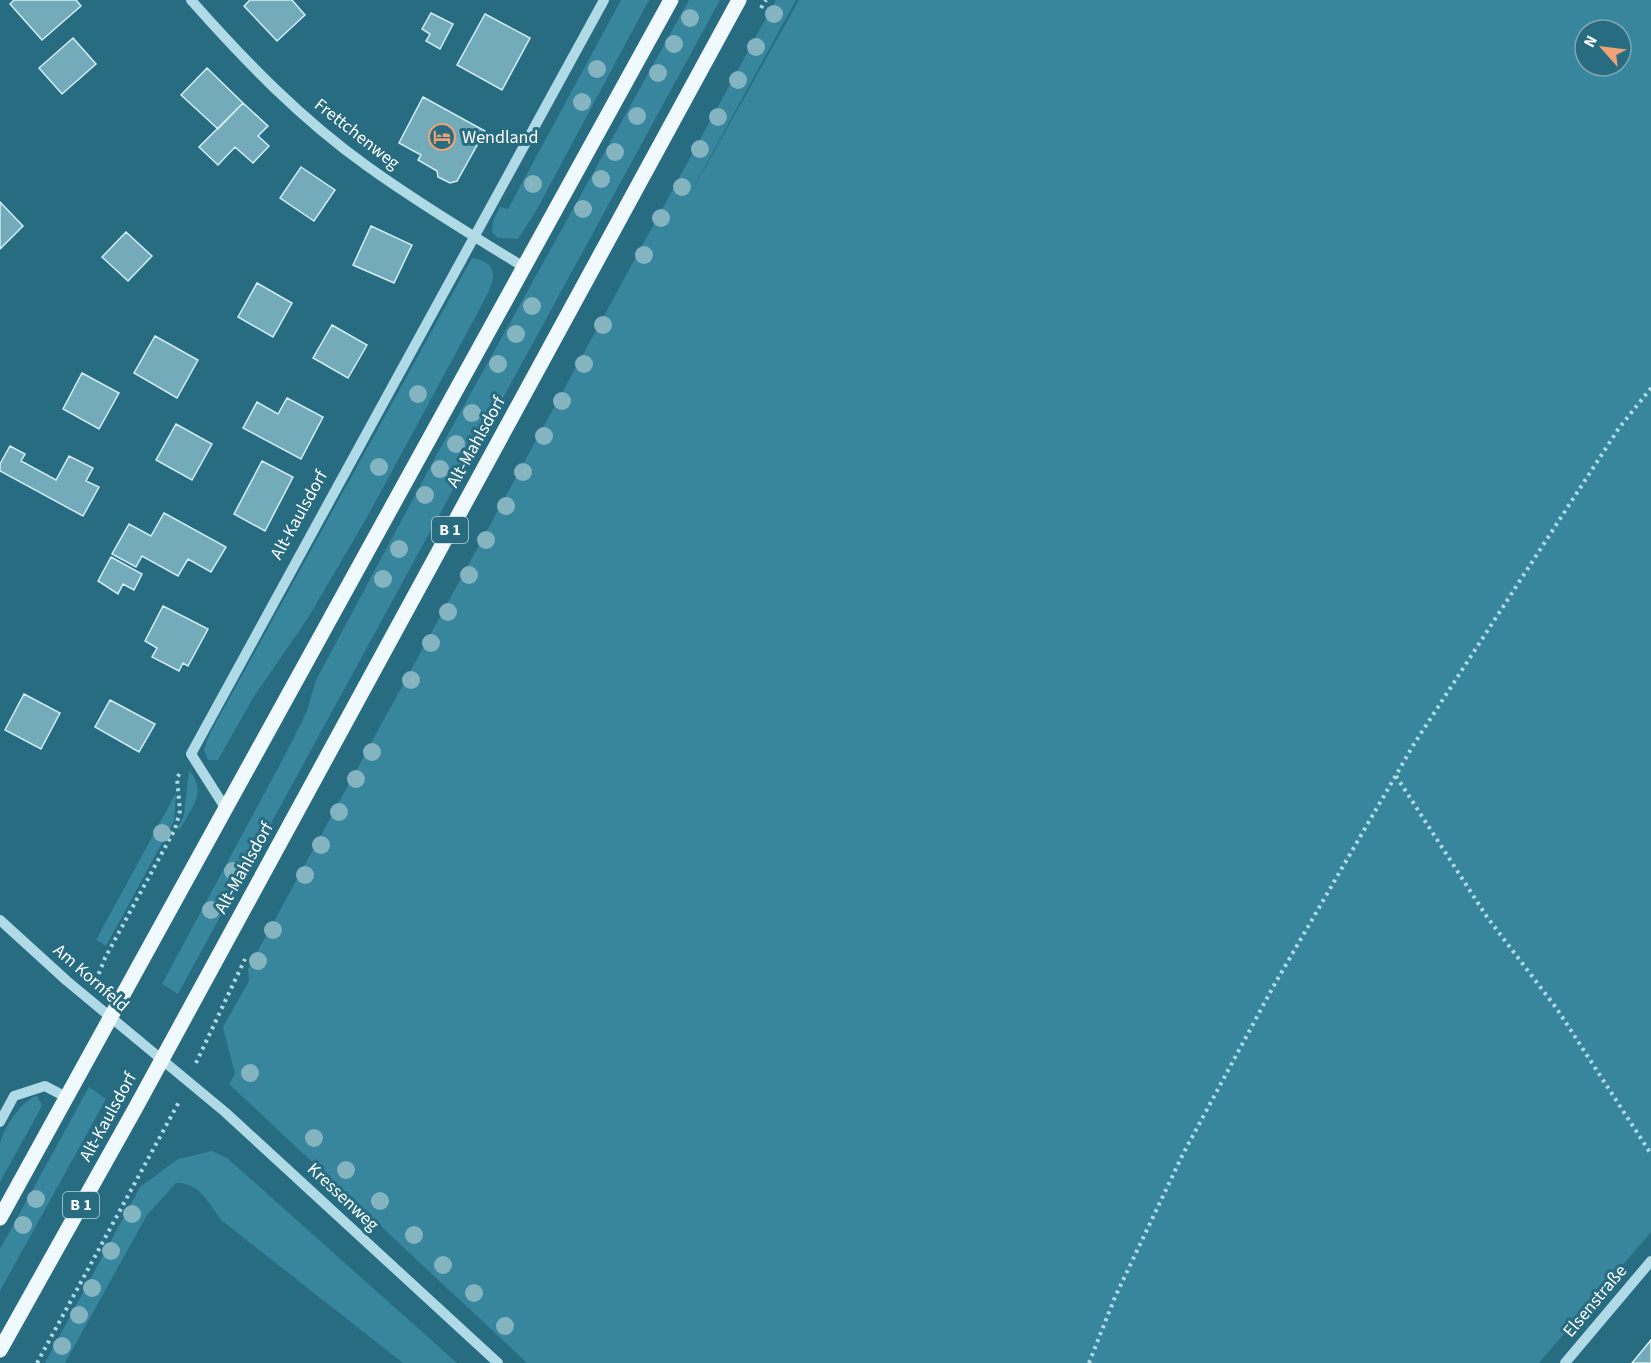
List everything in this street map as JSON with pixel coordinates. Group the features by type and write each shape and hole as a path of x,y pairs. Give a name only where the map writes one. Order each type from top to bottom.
{"main road":[{"path":"0,1218 672,0"},
{"name":"Alt-Mahlsdorf","path":"161,1060 740,0"},
{"name":"Alt-Kaulsdorf","path":"0,1350 161,1060"}],"street":[{"name":"Frettchenweg","path":"191,0 250,65 294,106 365,165 473,237 524,267"},
{"path":"473,237 604,0"},
{"name":"Alt-Kaulsdorf","path":"226,809 191,754 473,237"},
{"name":"Am Kornfeld","path":"0,920 161,1060"},
{"name":"Kressenweg","path":"161,1060 302,1181 498,1363"},
{"path":"0,1122 14,1096 45,1086 66,1097"},
{"name":"Elsenstraße","path":"1565,1363 1651,1260"}],"path":[{"path":"760,10 766,0"},
{"path":"1089,1363 1115,1297 1183,1154 1273,987 1396,776 1619,428 1651,388"},
{"path":"1396,776 1487,916 1557,1009 1651,1154"},
{"path":"110,949 175,829 180,811 177,778"},
{"path":"37,1363 188,1082 248,954"}],"shaded area":[{"path":"621,0 649,0 536,211 518,239 498,238 492,232 493,221 500,207 508,209"},
{"path":"689,0 720,0 178,994 162,984 285,755 307,711 316,680 436,456"},
{"path":"776,0 796,0 684,205 799,0 1651,0 1651,1232 1539,1363 527,1363 229,1084 235,1074 223,1027 249,981 248,969"},
{"path":"472,258 484,261 493,273 490,289 477,314 366,519 308,618 253,698 218,760 208,760 204,750 209,735"},
{"path":"189,771 197,785 196,800 180,829 178,828 184,815"},
{"path":"176,793 174,821 106,946 96,940"},
{"path":"89,1087 106,1099 0,1291 0,1249"},
{"path":"37,1096 42,1106 0,1182 2,1138 19,1109 31,1098"},
{"path":"212,1151 227,1158 457,1363 403,1363 221,1220 197,1190 191,1186 176,1183 147,1215 65,1363 45,1363 140,1187 178,1159"}],"building":[{"path":"14,0 76,0 81,6 42,40 10,4"},
{"path":"250,0 292,0 305,15 277,41 244,6"},
{"path":"431,13 453,24 440,49 426,41 430,34 422,29"},
{"path":"485,14 530,38 502,90 457,65"},
{"path":"73,38 96,64 62,94 39,68"},
{"path":"207,68 243,103 218,129 181,95"},
{"name":"Wendland","path":"423,97 485,131 457,181 450,183 438,177 437,171 418,160 421,155 399,143"},
{"path":"243,103 268,126 258,136 269,146 253,163 235,147 218,165 199,147"},
{"path":"301,167 335,190 314,221 280,198"},
{"path":"0,202 23,226 0,249"},
{"path":"371,226 412,245 394,283 353,265"},
{"path":"126,232 152,256 128,281 102,257"},
{"path":"257,283 292,303 273,337 238,317"},
{"path":"332,325 367,345 348,378 313,358"},
{"path":"155,336 198,360 177,398 134,373"},
{"path":"82,373 119,393 99,429 63,409"},
{"path":"287,398 323,417 301,459 243,428 257,402 278,414"},
{"path":"176,424 212,444 192,480 156,460"},
{"path":"10,446 25,454 21,461 56,480 69,456 93,468 86,481 99,487 83,516 0,471 0,464"},
{"path":"262,461 293,477 265,531 234,514"},
{"path":"164,513 226,547 211,572 188,559 178,576 142,556 136,567 112,554 129,524 151,536"},
{"path":"111,557 142,574 134,590 123,584 118,594 98,581"},
{"path":"163,606 208,629 188,666 183,663 179,671 152,657 157,648 145,641"},
{"path":"24,694 60,713 41,749 5,730"},
{"path":"110,700 155,724 139,752 95,727"},
{"path":"1651,1340 1651,1363 1632,1363"}],"place":[{"name":"Wendland","path":"442,137"}]}
